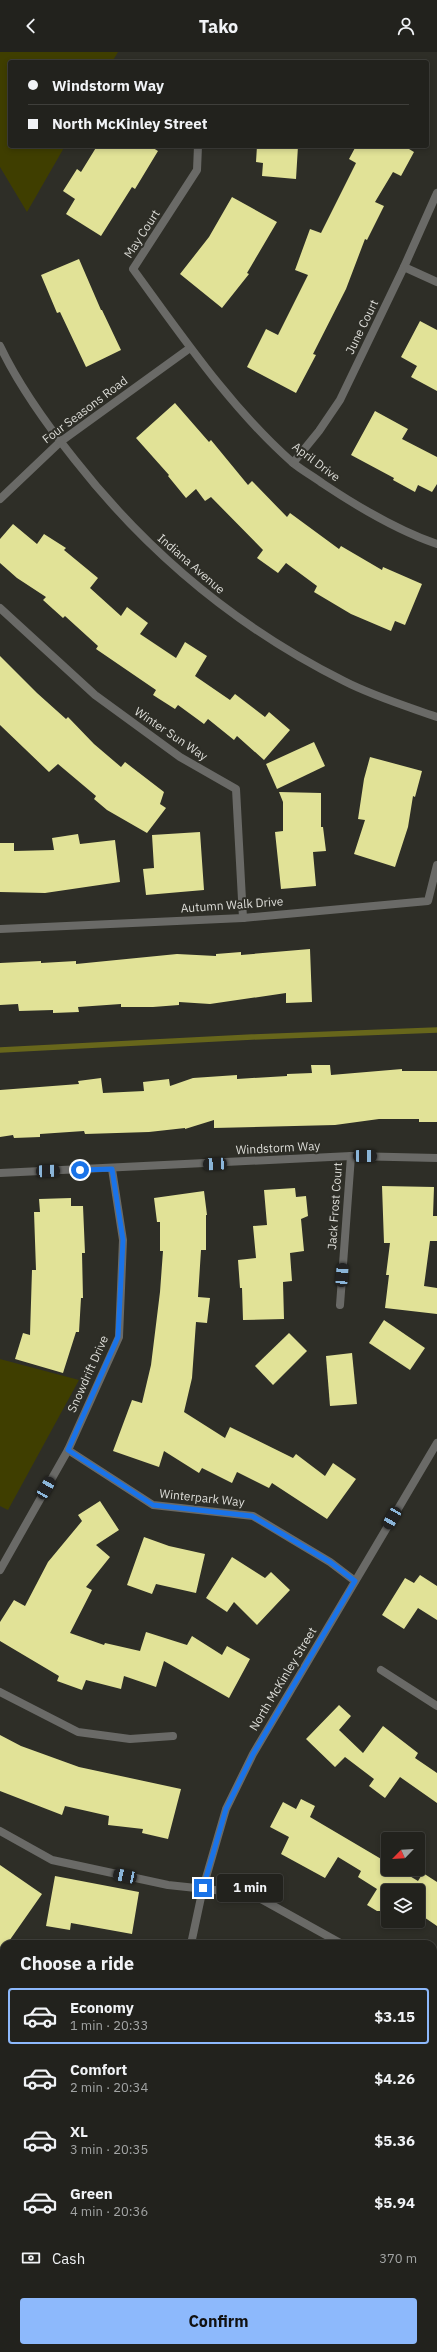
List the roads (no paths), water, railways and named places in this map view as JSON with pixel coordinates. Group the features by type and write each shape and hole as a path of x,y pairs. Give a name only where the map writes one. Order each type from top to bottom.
{"street":[{"name":"May Court","path":"190,348 133,269 197,170 198,148"},
{"name":"June Court","path":"293,463 319,431 340,400 404,267 437,193"},
{"path":"404,267 437,282"},
{"name":"Indiana Avenue","path":"0,346 33,402 60,442 96,487 138,533 188,580 242,621 291,653 345,682 437,717"},
{"name":"Four Seasons Road","path":"0,499 60,442 190,348"},
{"name":"April Drive","path":"190,348 243,413 293,463 356,505 421,538 437,544"},
{"name":"Winter Sun Way","path":"0,608 95,695 180,757 236,789 244,918"},
{"name":"Autumn Walk Drive","path":"0,929 244,918 428,901 437,865"},
{"name":"Windstorm Way","path":"0,1173 112,1169 351,1156 437,1158"},
{"name":"Jack Frost Court","path":"340,1305 351,1156"},
{"name":"Snowdrift Drive","path":"0,1570 68,1450 118,1337 123,1240 112,1169"},
{"name":"North McKinley Street","path":"192,1940 203,1888 226,1809 253,1754 437,1443"},
{"name":"Winterpark Way","path":"68,1450 153,1505 252,1516 330,1562 355,1581"},
{"path":"381,1670 437,1706"},
{"path":"0,1692 78,1732 130,1739 173,1736"},
{"path":"0,1831 52,1860 168,1885 252,1894 335,1940"}],"waterway":[{"path":"0,1050 252,1037 437,1030"}]}
